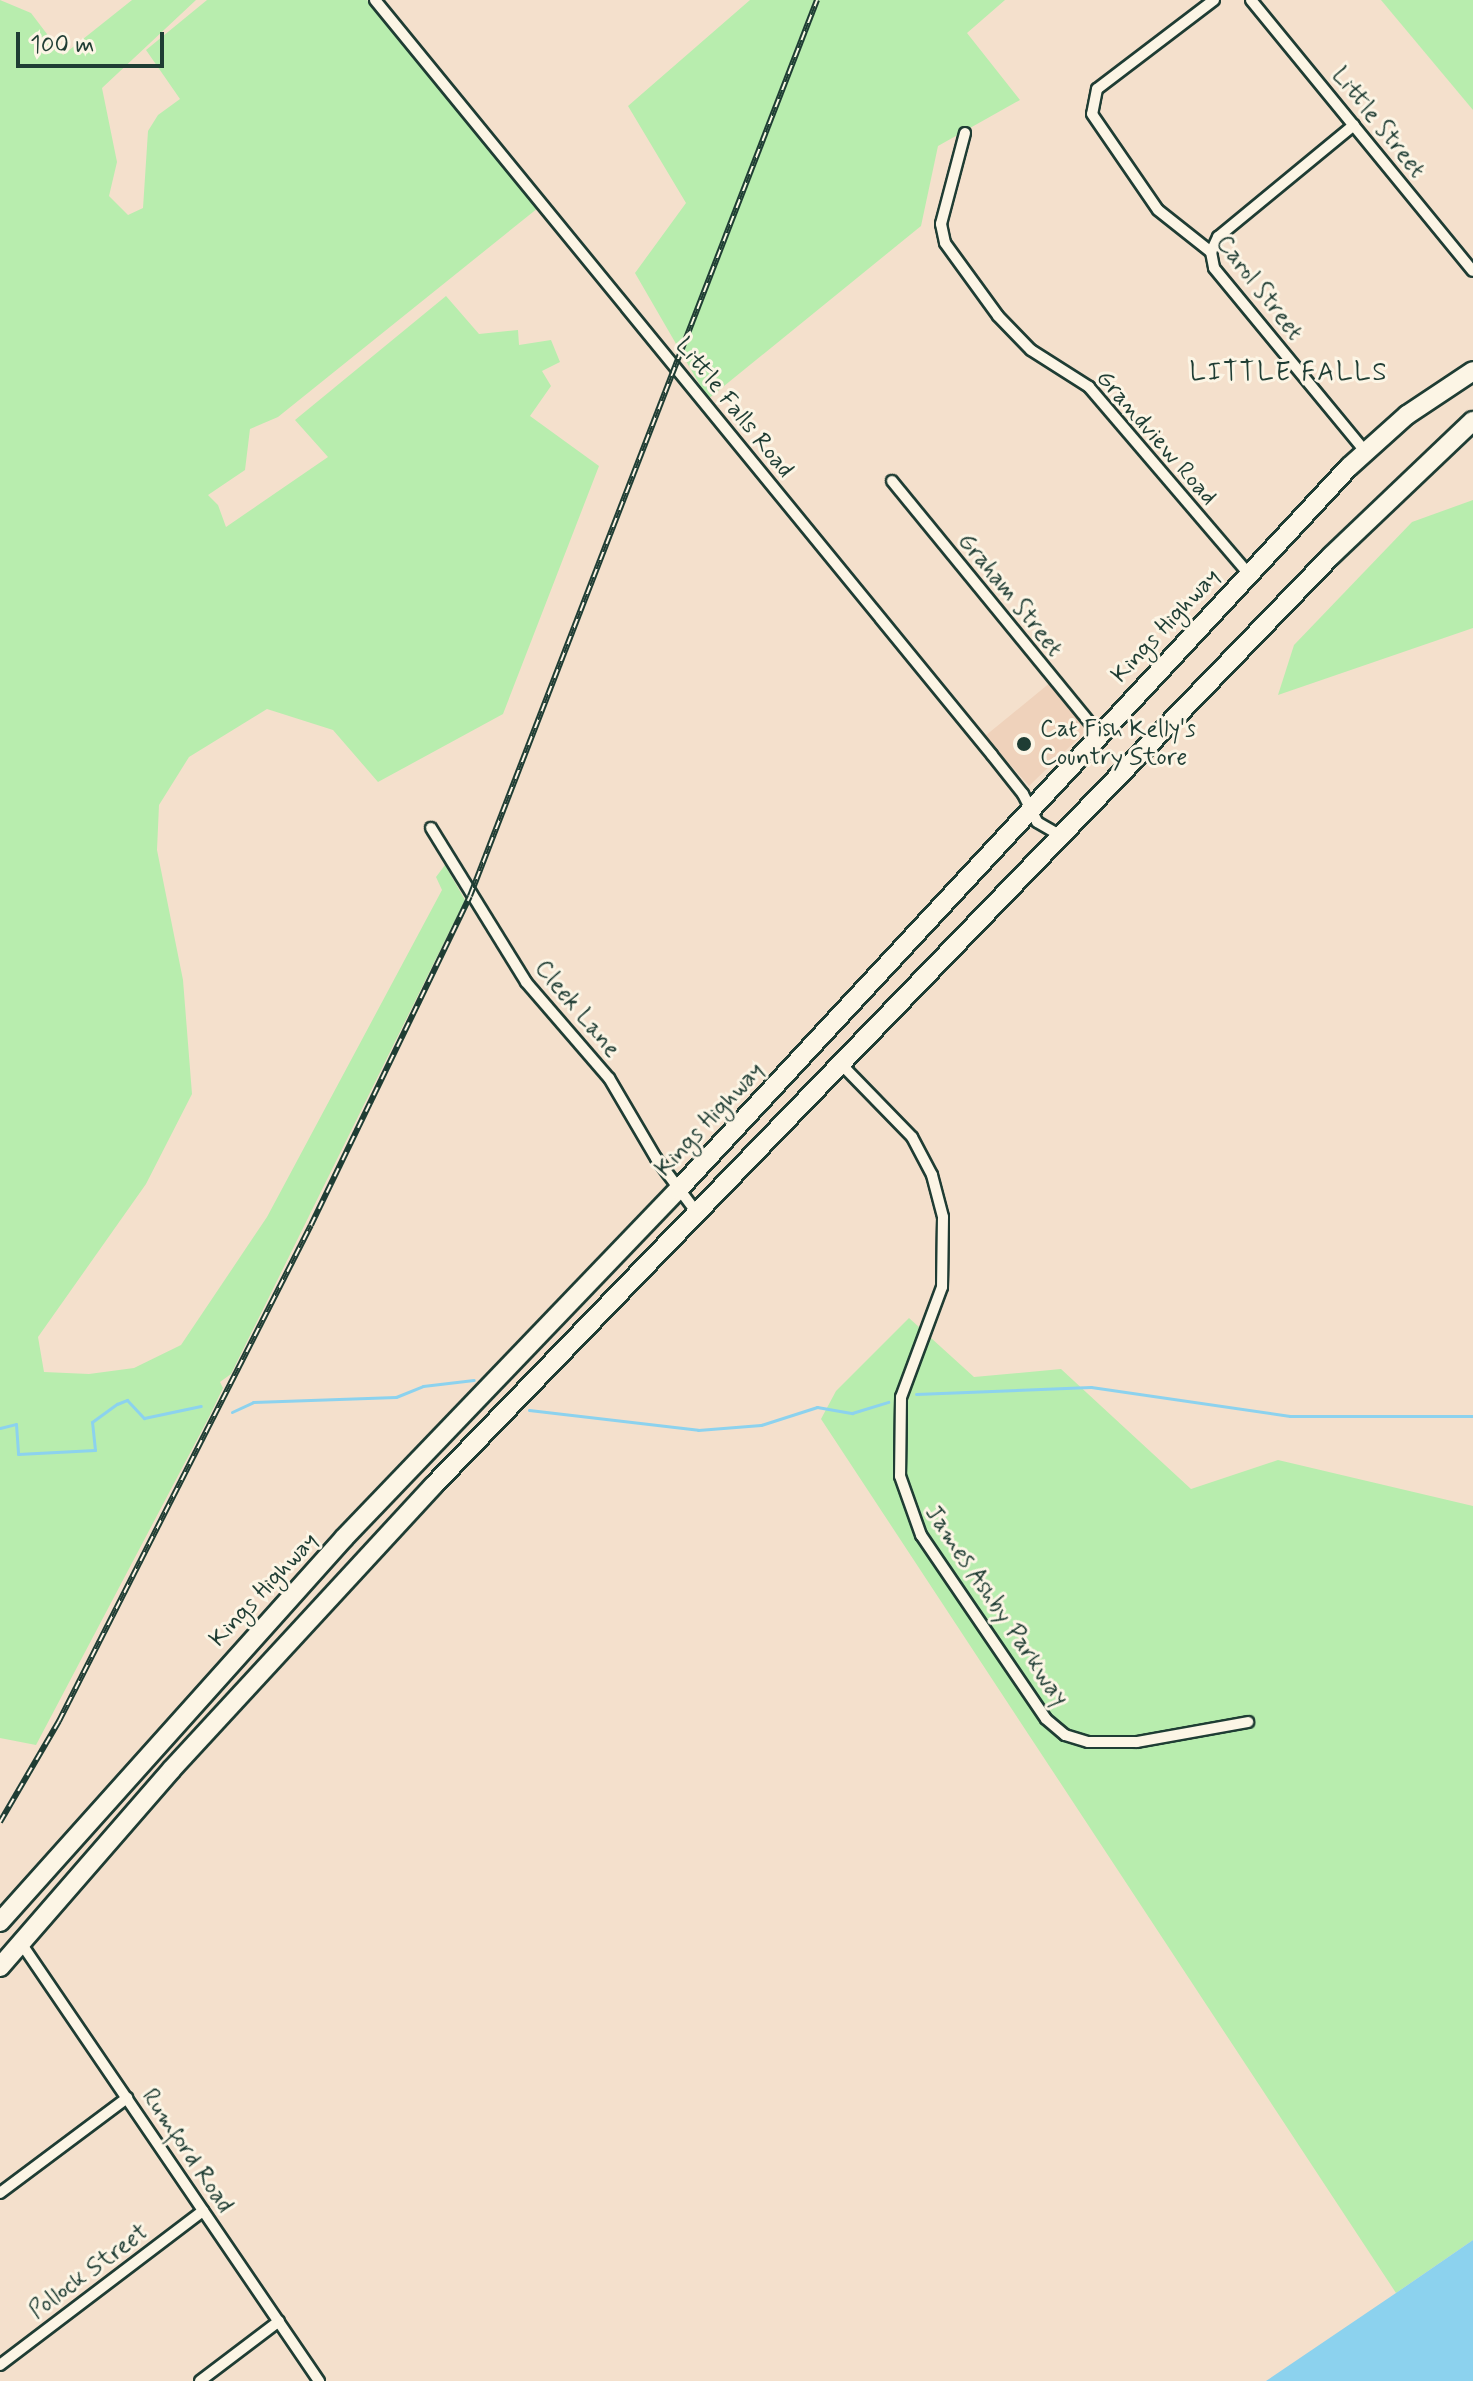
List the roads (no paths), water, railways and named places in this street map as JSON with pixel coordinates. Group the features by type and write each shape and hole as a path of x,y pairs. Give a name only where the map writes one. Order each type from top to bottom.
{"highway":[{"name":"Kings Highway","path":"0,1922 224,1669 678,1190 1248,573 1365,451 1473,371"},
{"path":"0,1967 244,1690 697,1213 1390,496 1473,421"},
{"path":"224,1669 244,1690"}],"street":[{"name":"Little Falls Road","path":"375,0 1000,765 1044,829 1061,836"},
{"name":"Carol Street","path":"1214,0 1097,89 1092,114 1158,210 1211,252 1214,268 1365,451"},
{"name":"Little Street","path":"1251,0 1473,271"},
{"path":"1211,252 1218,237 1354,125"},
{"name":"Grandview Road","path":"965,133 941,224 945,243 1013,332 1099,397 1248,573"},
{"name":"Graham Street","path":"892,481 1098,733"},
{"name":"Cleek Lane","path":"431,828 526,982 609,1078 678,1190 697,1213"},
{"name":"James Ashby Parkway","path":"841,1064 912,1137 932,1175 943,1217 942,1287 901,1397 900,1476 921,1535 1046,1719 1065,1735 1088,1742 1137,1742 1248,1722"},
{"name":"Rumford Road","path":"21,1943 319,2381"},
{"path":"0,2193 127,2098"},
{"name":"Pollock Street","path":"0,2365 203,2211"},
{"path":"200,2381 279,2321"}],"water":[{"path":"1473,2240 1473,2381 1266,2381 1396,2293"}],"waterway":[{"path":"232,1412 253,1402 396,1397 423,1386 474,1380"},
{"path":"916,1394 1091,1387 1290,1416 1473,1416"},
{"path":"0,1428 16,1424 18,1454 95,1450 92,1422 117,1404 127,1400 144,1418 201,1406"},
{"path":"529,1410 698,1430 761,1425 817,1407 852,1413 888,1402"}],"railway":[{"path":"0,1822 59,1721 311,1225 470,896 817,0"}],"place":[{"name":"Cat Fish Kelly's Country Store","path":"1024,744"}],"district":[{"name":"LITTLE FALLS","path":"1289,374"}]}
